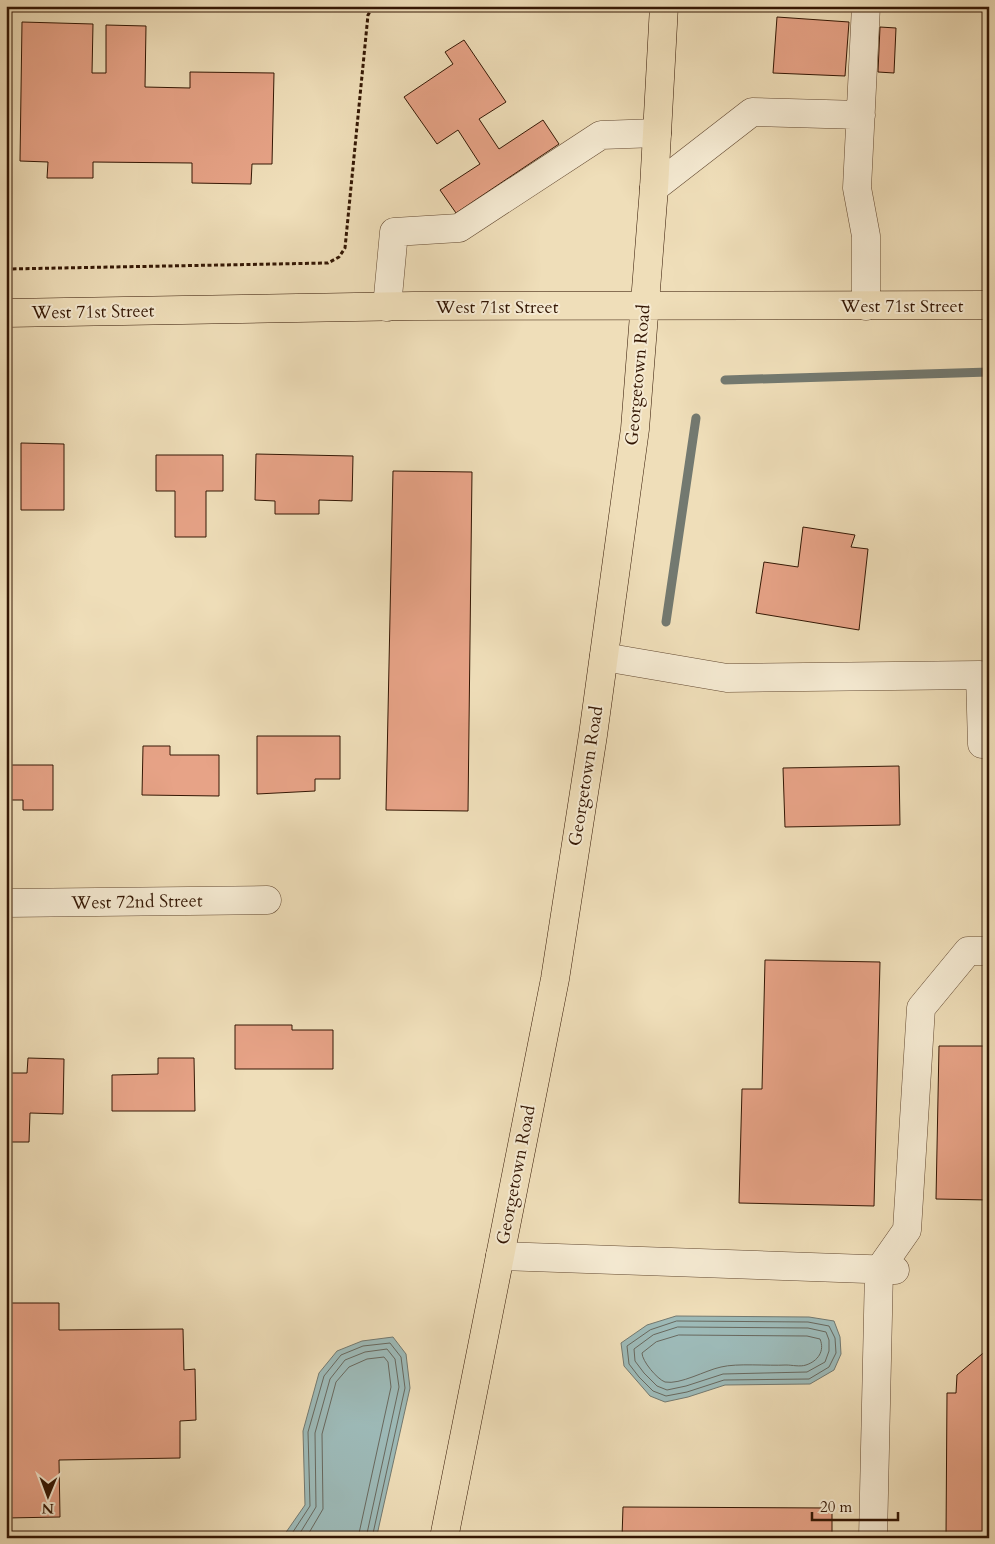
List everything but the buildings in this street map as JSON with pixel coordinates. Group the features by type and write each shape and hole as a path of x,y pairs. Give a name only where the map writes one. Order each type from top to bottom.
{"main road":[{"name":"Georgetown Road","path":"444,1538 555,979 604,657 634,429 654,188 664,6"},
{"name":"West 71st Street","path":"6,313 387,307 989,305"}],"street":[{"path":"866,6 858,188 866,236 866,306"},
{"path":"654,188 752,112 861,115"},
{"path":"387,307 394,232 459,228 601,135 657,134"},
{"path":"604,657 727,678 980,675 982,744"},
{"name":"West 72nd Street","path":"6,903 267,900"},
{"path":"873,1538 887,1270 907,1230 921,1008 968,951 989,951"},
{"path":"500,1256 887,1270"}],"path":[{"path":"6,269 328,262 340,257 345,248 368,15 373,6"}],"water":[{"path":"676,1316 809,1317 834,1321 840,1337 841,1354 834,1370 810,1384 725,1385 665,1402 650,1396 624,1366 621,1343 647,1325"},
{"path":"393,1337 406,1354 410,1388 376,1538 282,1538 305,1505 303,1431 319,1373 337,1351 362,1341"}],"waterway":[{"path":"725,380 989,372"},
{"path":"666,622 696,418"}]}
